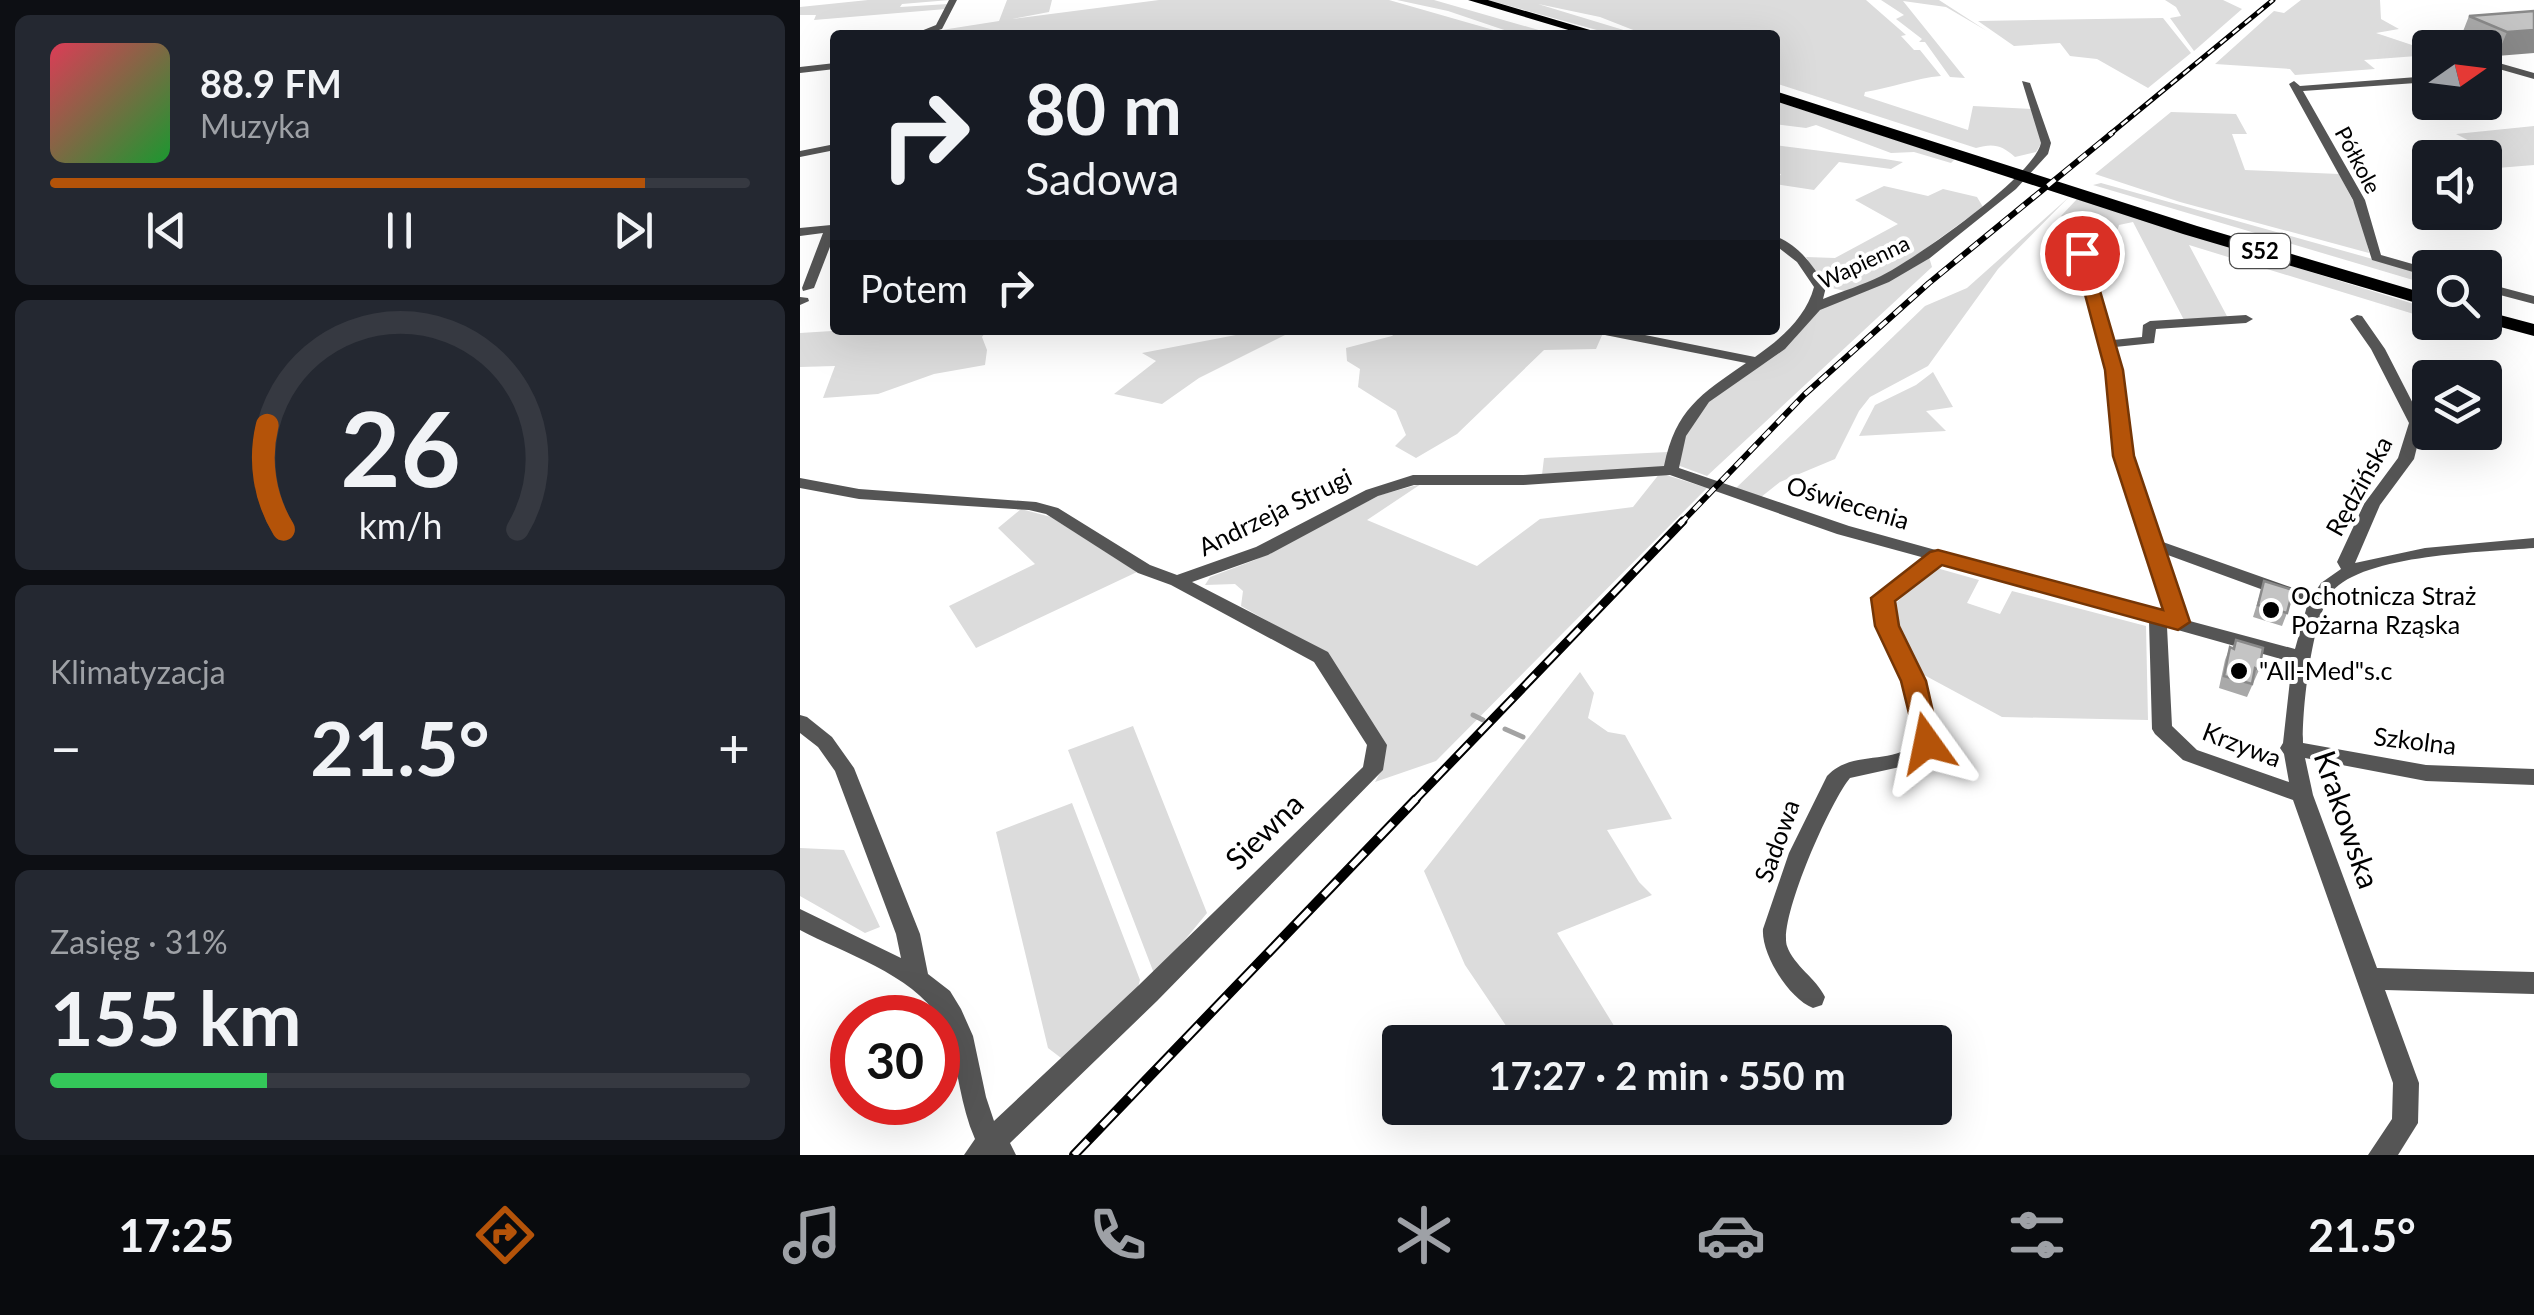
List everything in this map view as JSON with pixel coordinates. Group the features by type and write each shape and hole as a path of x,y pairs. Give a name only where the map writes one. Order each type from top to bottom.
{"highway":[{"path":"1453,0 1560,30"},
{"path":"1474,0 1582,30"},
{"name":"S52","path":"1780,95 2412,295"},
{"name":"S52","path":"2095,196 2412,287"},
{"path":"2502,312 2534,320"},
{"path":"2502,322 2534,330"}],"street":[{"path":"930,30 936,28 953,0"},
{"path":"800,70 830,67"},
{"path":"2502,67 2534,76"},
{"path":"2502,72 2513,70"},
{"name":"Półkole","path":"2412,79 2295,86 2358,200 2376,257 2412,267"},
{"name":"Wapienna","path":"1671,470 1678,436 1696,407 1780,346 1816,307 1912,266 2012,187 2044,152 2046,143 2025,83"},
{"path":"800,154 830,148"},
{"path":"800,232 830,228 804,297"},
{"name":"Krzywa","path":"2078,235 2120,395 2118,429 2124,456 2154,546 2168,620 2162,729 2190,756 2302,795"},
{"path":"1780,242 1800,257 1822,289 1844,294"},
{"path":"1816,307 1822,289"},
{"path":"2502,292 2534,300"},
{"path":"2109,344 2149,340 2150,325 2246,319"},
{"name":"Rędzińska","path":"2351,571 2346,562 2372,504 2406,459 2416,423 2358,319"},
{"path":"1624,335 1755,362"},
{"name":"Oświecenia","path":"1671,470 1843,530 2302,658"},
{"name":"Andrzeja Strugi","path":"800,483 859,494 1030,505 1052,512 1144,569 1177,580 1262,551 1372,493 1413,480 1524,480 1671,470"},
{"path":"2351,571 2408,556 2534,543"},
{"path":"2154,546 2319,604"},
{"name":"Sadowa","path":"1814,997 1778,954 1772,931 1818,806 1834,779 1850,768 1911,759 1922,754 1927,743 1914,681 1887,626 1882,598 1938,557"},
{"name":"Krakowska","path":"2351,571 2328,586 2319,604 2302,658 2290,748 2302,795 2406,1083 2405,1123 2382,1155"},
{"name":"Siewna","path":"990,1151 1373,770 1377,745 1320,657 1177,580"},
{"path":"800,722 825,742 844,768 908,934 917,979"},
{"name":"Szkolna","path":"2290,748 2426,774 2534,777"},
{"path":"800,919 917,979 940,996 954,1018 972,1104 990,1151"},
{"path":"2370,979 2534,983"}],"shaded area":[{"path":"868,0 950,0 900,7 948,4 946,9 814,20 816,15 800,15 800,7"},
{"path":"1007,0 1052,0 1049,12 1012,19 1159,0 1389,0 1494,30 942,30 999,21"},
{"path":"1397,0 1434,0 1539,30 1504,30 1448,11"},
{"path":"1488,0 1866,0 1906,35 1901,36 1914,50 1920,50 1941,76 1865,92 1864,96 1968,130 1973,106 2032,109 2042,142 2036,152 2015,157 1997,146 1976,148 1780,85 1780,30 1633,30 1600,17 1538,4 1624,30 1597,30"},
{"path":"1881,0 1939,0 1987,31 1946,7 1903,1 1965,78 1950,77 1925,42 1919,42 1922,39 1896,19 1904,15"},
{"path":"2165,0 2223,0 2242,9 2194,51 2170,18 2181,16 2176,7"},
{"path":"2301,0 2380,0 2381,19 2399,29 2376,33 2412,45 2412,56 2364,60 2375,69 2295,75 2290,69 2215,64 2274,11 2284,13"},
{"path":"2163,18 2191,53 2148,88 2097,59 2070,56 2060,43 2014,46 1978,21"},
{"path":"1780,103 1955,159 1951,163 1914,152 1891,153 1816,125 1806,128 1780,125"},
{"path":"2171,112 2236,114 2247,134 2232,134 2245,170 2339,174 2362,218 2369,253 2180,202 2095,174"},
{"path":"2534,126 2534,165 2502,168 2502,140 2468,140 2456,134"},
{"path":"1780,146 1903,162 1891,169 1839,162 1814,190 1780,185"},
{"path":"2101,183 2412,270 2412,280 2093,185"},
{"path":"1884,186 1928,196 1943,189 1977,197 1983,207 1886,277 1845,291 1823,286 1806,257 1835,258 1898,224 1855,200"},
{"path":"2069,197 1998,269 1928,366 1870,397 1835,459 1780,482 1761,497 1736,488 1925,306 1967,288"},
{"path":"2077,199 2412,303 2412,313 2189,245 2228,318 2184,320 2133,222 2119,225 2116,235 2122,269 2114,257 2072,232 2069,218 2061,216"},
{"path":"1929,257 1932,267 1707,476 1680,466 1680,445 1687,427 1714,397 1782,351 1813,315 1830,303"},
{"path":"800,333 983,335 987,350 985,365 934,374 878,394 823,398 835,366 800,367"},
{"path":"1236,335 1285,335 1199,378 1162,404 1114,394 1156,361 1142,353"},
{"path":"1602,335 1596,349 1544,350 1457,434 1416,458 1395,446 1406,435 1396,411 1358,387 1360,369 1347,361 1346,348 1392,336"},
{"path":"1933,372 1953,407 1926,411 1946,431 1859,436 1875,405"},
{"path":"1668,452 1667,464 1660,468 1542,475 1544,458"},
{"path":"1660,473 1707,488 1436,761 1375,782 1383,767 1322,652 1241,606 1243,591 1235,584 1205,585 1210,577 1255,560 1380,495 1421,484 1367,520 1477,566 1540,519 1633,507"},
{"path":"1021,509 1051,517 1137,572 976,648 949,606 1035,564 998,528"},
{"path":"1933,567 1979,580 1967,603 2000,614 2012,591 2146,626 2148,720 2002,717 1913,669 1892,619 1893,606"},
{"path":"1580,672 1594,693 1588,718 1608,732 1625,735 1672,819 1607,830 1639,882 1652,895 1557,933 1614,1025 1506,1025 1465,965 1424,871"},
{"path":"1133,726 1207,913 1155,976 1068,750"},
{"path":"1072,803 1140,980 1136,995 1065,1061 1048,1048 996,832"},
{"path":"800,848 844,850 880,927 865,933 800,896"}],"building":[{"path":"2534,11 2534,30 2507,32 2469,16"},
{"path":"2264,581 2293,590 2287,613 2258,605"},
{"name":"\"All-Med\"s.c","path":"2236,640 2263,648 2252,684 2224,676 2230,647 2234,649"}],"waterway":[{"path":"1473,715 1483,720"},
{"path":"1505,729 1523,737"}],"railway":[{"path":"2109,135 2273,0"},
{"path":"1680,524 1804,395 1929,283 2112,133"},
{"path":"1413,802 1683,521"},
{"path":"1074,1155 1416,799"}],"place":[{"name":"Ochotnicza Straż Pożarna Rząska","path":"2271,610"},
{"name":"\"All-Med\"s.c","path":"2239,671"}],"route":[{"path":"1927,743 1914,681 1887,626 1882,598 1938,557 2178,622 2124,456 2118,429 2120,395 2082,253"}]}
